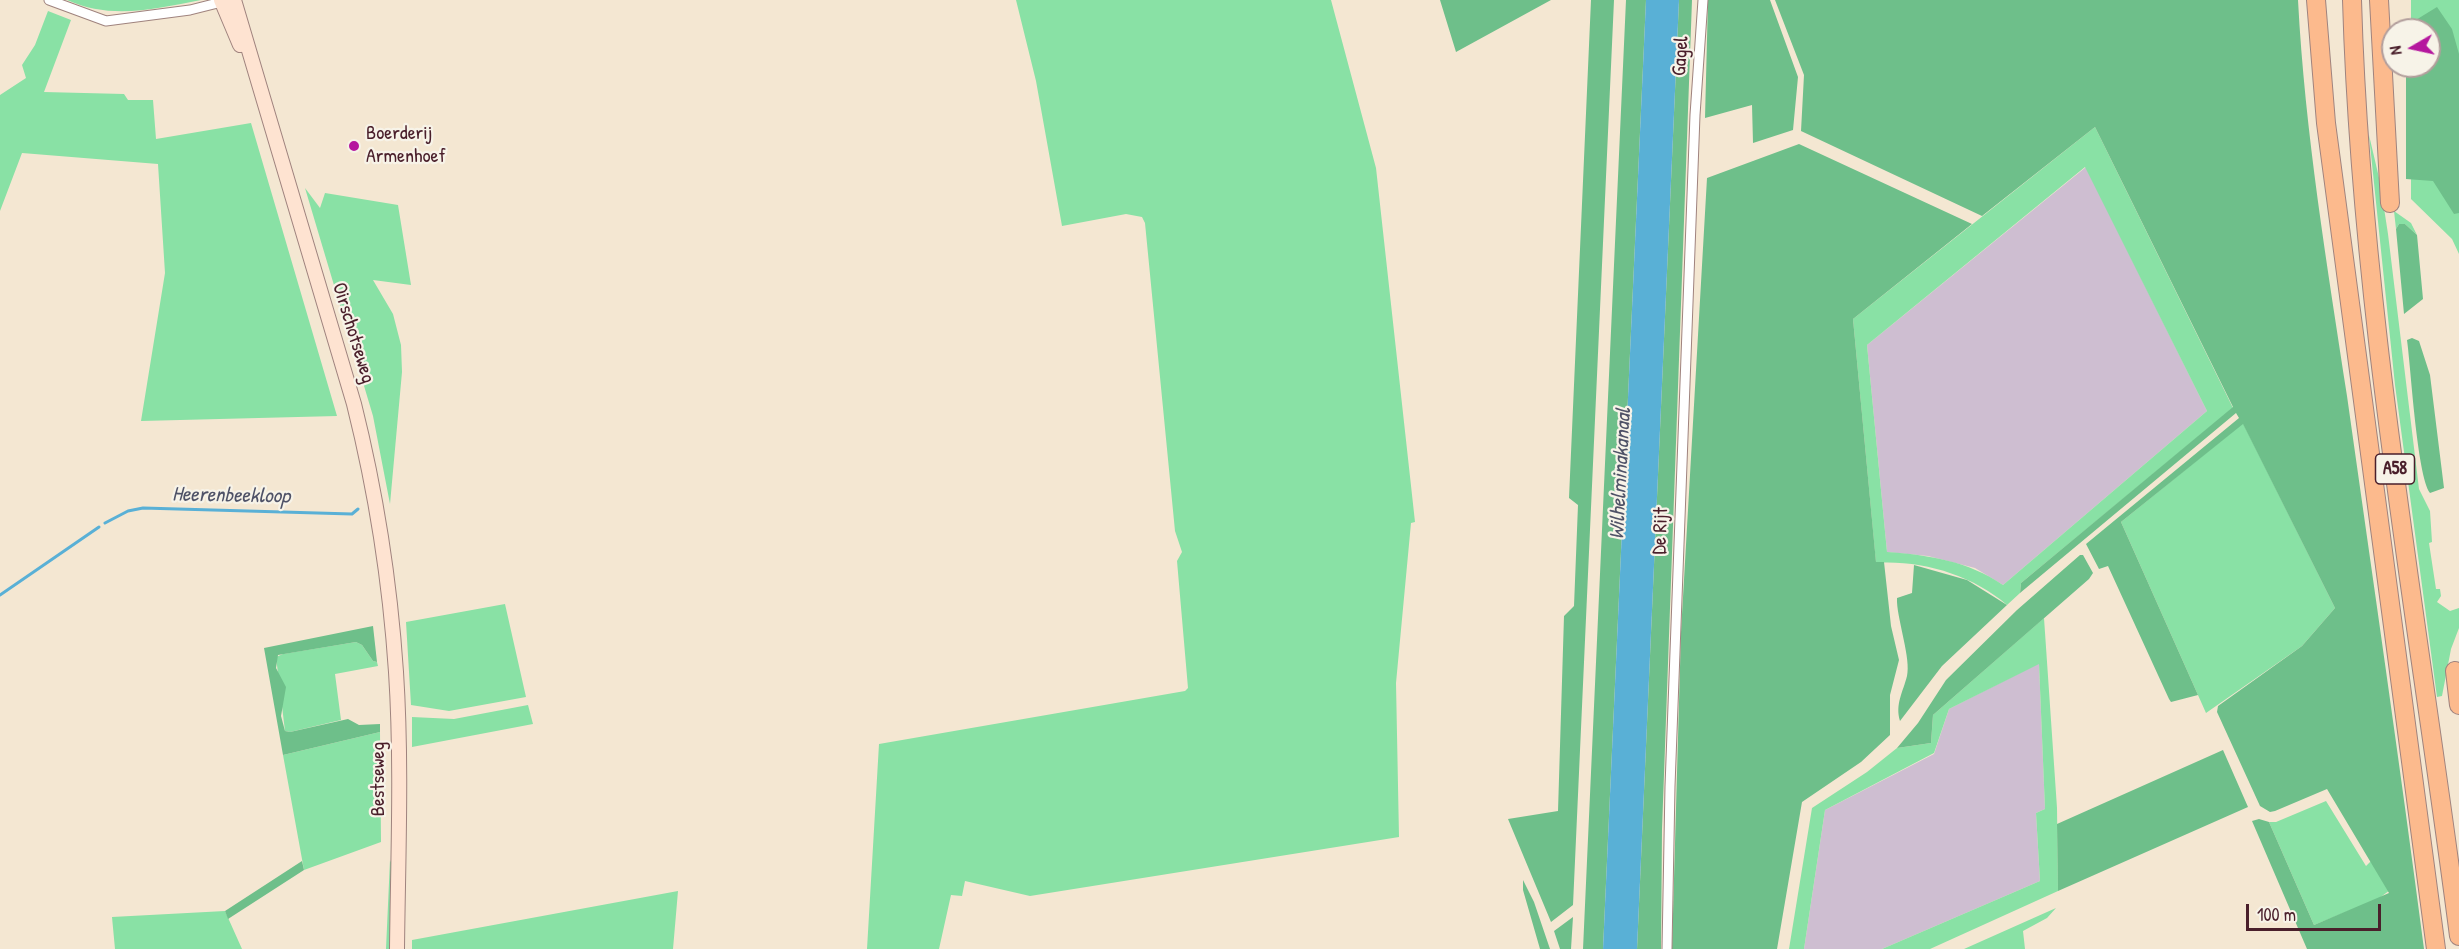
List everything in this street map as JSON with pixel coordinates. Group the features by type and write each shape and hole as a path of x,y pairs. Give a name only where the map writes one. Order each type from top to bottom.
{"highway":[{"name":"A58","path":"2316,0 2326,123 2436,949"},
{"name":"A58","path":"2352,0 2365,228 2378,342 2459,936"},
{"path":"2379,0 2390,203"},
{"path":"2386,102 2389,0"},
{"path":"2454,671 2459,705"}],"main road":[{"name":"Oirschotseweg","path":"226,1 254,74 357,414 373,491 391,609"},
{"name":"Bestseweg","path":"391,609 399,743 397,949"}],"street":[{"path":"49,0 106,21 190,10 226,1"},
{"name":"Gagel","path":"1695,115 1703,0"},
{"name":"De Rijt","path":"1667,949 1670,786 1695,115"}],"shaded area":[{"path":"2086,167 2207,411 2003,585 1975,568 1928,556 1887,552 1867,345"},
{"path":"2039,663 2045,809 2036,813 2040,881 1882,949 1804,949 1825,810 1934,754 1949,709"}],"green space":[{"path":"67,0 201,0 150,9 117,11 100,10"},
{"path":"1016,0 1331,0 1376,168 1415,522 1411,523 1396,683 1399,837 1030,896 965,881 962,896 951,895 939,949 867,949 879,744 1185,691 1188,688 1177,561 1182,552 1175,531 1145,223 1142,217 1126,214 1062,226 1036,81"},
{"path":"1440,0 1551,0 1456,52"},
{"path":"1591,0 1614,0 1573,905 1551,922 1508,819 1558,811 1564,616 1574,606 1578,505 1569,498"},
{"path":"1626,0 1646,0 1603,949 1583,949"},
{"path":"1679,0 1692,0 1662,829 1661,949 1637,949"},
{"path":"1708,0 1770,0 1798,77 1793,130 1753,143 1752,105 1705,118"},
{"path":"1775,0 2298,0 2301,50 2318,198 2424,949 2307,949 2252,821 2259,819 2269,822 2314,925 2389,893 2327,789 2275,811 2270,812 2260,806 2217,712 2218,706 2302,646 2335,608 2243,424 2121,522 2198,695 2171,702 2108,566 2099,569 2086,544 2239,418 2236,413 2020,593 2021,583 2233,407 2095,127 1982,216 1801,131 1804,75"},
{"path":"2411,0 2459,0 2459,254 2452,239 2411,199 2411,78 2441,78 2441,18 2411,18"},
{"path":"2437,7 2452,29 2459,54 2459,213 2454,214 2433,181 2406,179 2406,78 2441,78 2441,18 2419,18"},
{"path":"48,11 71,20 44,92 124,94 128,100 153,100 156,139 251,123 337,416 141,421 165,273 158,164 22,153 0,211 0,95 26,78 22,65 35,45"},
{"path":"2095,127 2233,408 2021,583 2020,593 2007,605 1978,585 1946,572 1911,564 1876,563 1853,319","holes":["2085,167 2207,411 2003,585 1976,570 1948,561 1887,552 1867,345"]},
{"path":"2369,135 2380,182 2388,234 2419,489 2430,511 2432,542 2429,543 2436,589 2440,589 2441,596 2437,602 2450,611 2459,608 2459,628 2451,649 2442,696 2437,697 2395,385"},
{"path":"1799,144 1972,224 1853,319 1876,562 1884,562 1891,626 1899,660 1890,695 1890,735 1861,762 1802,802 1777,949 1672,949 1681,632 1707,178"},
{"path":"305,188 320,208 325,193 398,205 411,285 373,280 393,314 401,345 402,372 390,504 373,416"},
{"path":"2394,211 2411,223 2417,235 2405,224 2399,224 2396,229"},
{"path":"2399,224 2405,224 2417,235 2423,299 2404,314 2396,229"},
{"path":"2412,338 2419,341 2430,375 2444,488 2430,493 2421,466 2415,421 2407,340"},
{"path":"2243,423 2335,608 2302,646 2206,713 2121,522"},
{"path":"2080,555 2083,555 2093,573 2089,579 1933,715 1931,743 1897,748 1918,723 1946,680 2017,610"},
{"path":"1914,565 1967,580 2007,605 1942,666 1900,721 1899,704 1908,669 1897,598 1912,593"},
{"path":"505,604 526,697 449,711 411,705 406,622"},
{"path":"2044,618 2057,808 2058,891 1930,949 1882,949 2040,881 2036,813 2045,809 2039,664 1949,709 1934,753 1825,810 1804,949 1789,949 1812,808 1867,772 1897,748 1931,743 1933,715"},
{"path":"373,626 377,662 373,661 362,645 356,642 278,655 276,668 286,687 281,716 285,731 290,732 348,719 359,725 380,724 380,732 283,755 264,648"},
{"path":"356,642 362,645 378,666 335,674 341,720 290,732 285,731 276,657"},
{"path":"528,705 533,724 412,747 412,717 454,719"},
{"path":"380,732 381,842 304,870 283,755"},
{"path":"2223,750 2248,807 2058,891 2057,824"},
{"path":"2326,801 2366,866 2371,861 2390,890 2378,899 2314,925 2269,822 2276,822"},
{"path":"390,860 394,870 393,949 386,949"},
{"path":"302,861 304,870 228,919 225,911"},
{"path":"1523,880 1534,902 1550,949 1540,949 1523,890"},
{"path":"678,891 673,949 412,949 412,940"},
{"path":"2056,908 2047,918 2023,931 2025,949 1964,949"},
{"path":"225,911 242,949 115,949 112,917"},
{"path":"1573,917 1571,949 1560,949 1554,931"}],"water":[{"path":"1646,0 1679,0 1637,949 1603,949"}],"waterway":[{"name":"Heerenbeekloop","path":"105,523 128,511 143,508 352,514 358,509"},
{"name":"Heerenbeekloop","path":"0,595 99,527"}],"place":[{"name":"Boerderij Armenhoef","path":"354,146"}],"water label":[{"name":"Wilhelminakanaal","path":"1621,474"}]}
